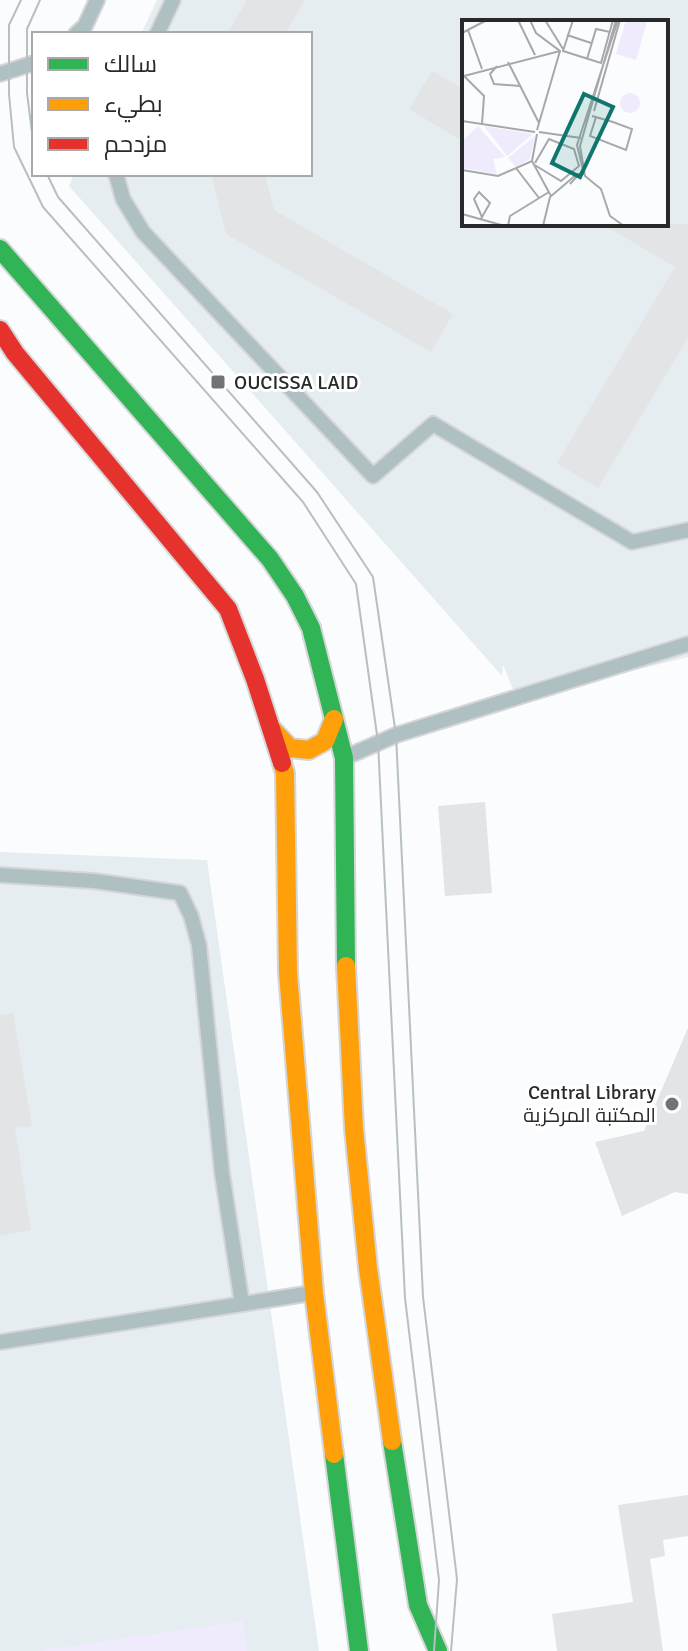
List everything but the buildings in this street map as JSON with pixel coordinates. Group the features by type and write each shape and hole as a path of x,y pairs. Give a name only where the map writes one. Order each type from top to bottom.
{"street":[{"path":"0,249 270,559 311,628 334,719 354,1129 368,1268 411,1572 418,1605 438,1651"},
{"path":"0,330 15,353 228,609 271,728 293,771 288,973 304,1187 314,1293 359,1651"},
{"path":"271,728 290,748 302,751 314,749 328,740 334,719"}],"lane":[{"path":"78,32 85,26 97,0"},
{"path":"158,32 173,0"},
{"path":"0,74 32,64"},
{"path":"117,176 123,199 143,232 373,476 433,424 632,542 688,530"},
{"path":"337,760 396,735 688,644"},
{"path":"0,875 94,881 180,893 191,916 199,945 222,1173 242,1304"},
{"path":"0,1342 314,1293"}],"shaded area":[{"path":"157,0 688,0 688,657 517,699 503,665 502,676 69,186 73,176 312,176 312,32 142,32"},
{"path":"0,852 207,860 319,1651 0,1651"},
{"path":"243,1621 247,1651 38,1651"}],"tram line":[{"path":"21,0 9,25 9,94 14,147 43,207 303,502 356,584 378,742 405,1298 439,1580 434,1651"},
{"path":"32,132 27,93 27,29 40,0"},
{"path":"48,176 58,197 317,492 373,577 396,735 423,1297 457,1579 451,1651"}],"traffic: fast":[{"path":"0,249 270,559 295,596 311,628 344,758 346,966"},
{"path":"392,1441 418,1605 438,1651"},
{"path":"334,1454 359,1651"}],"traffic: slow":[{"path":"271,728 290,748 309,750 325,741 334,719"},
{"path":"282,763 285,773 288,973 314,1293 334,1454"},
{"path":"346,966 354,1129 368,1268 392,1441"}],"traffic: jam":[{"path":"0,330 15,353 228,609 282,763"}],"place":[{"name":"OUCISSA LAID","path":"218,382"},
{"name":"Central Library المكتبة المركزية","path":"672,1104"}]}
